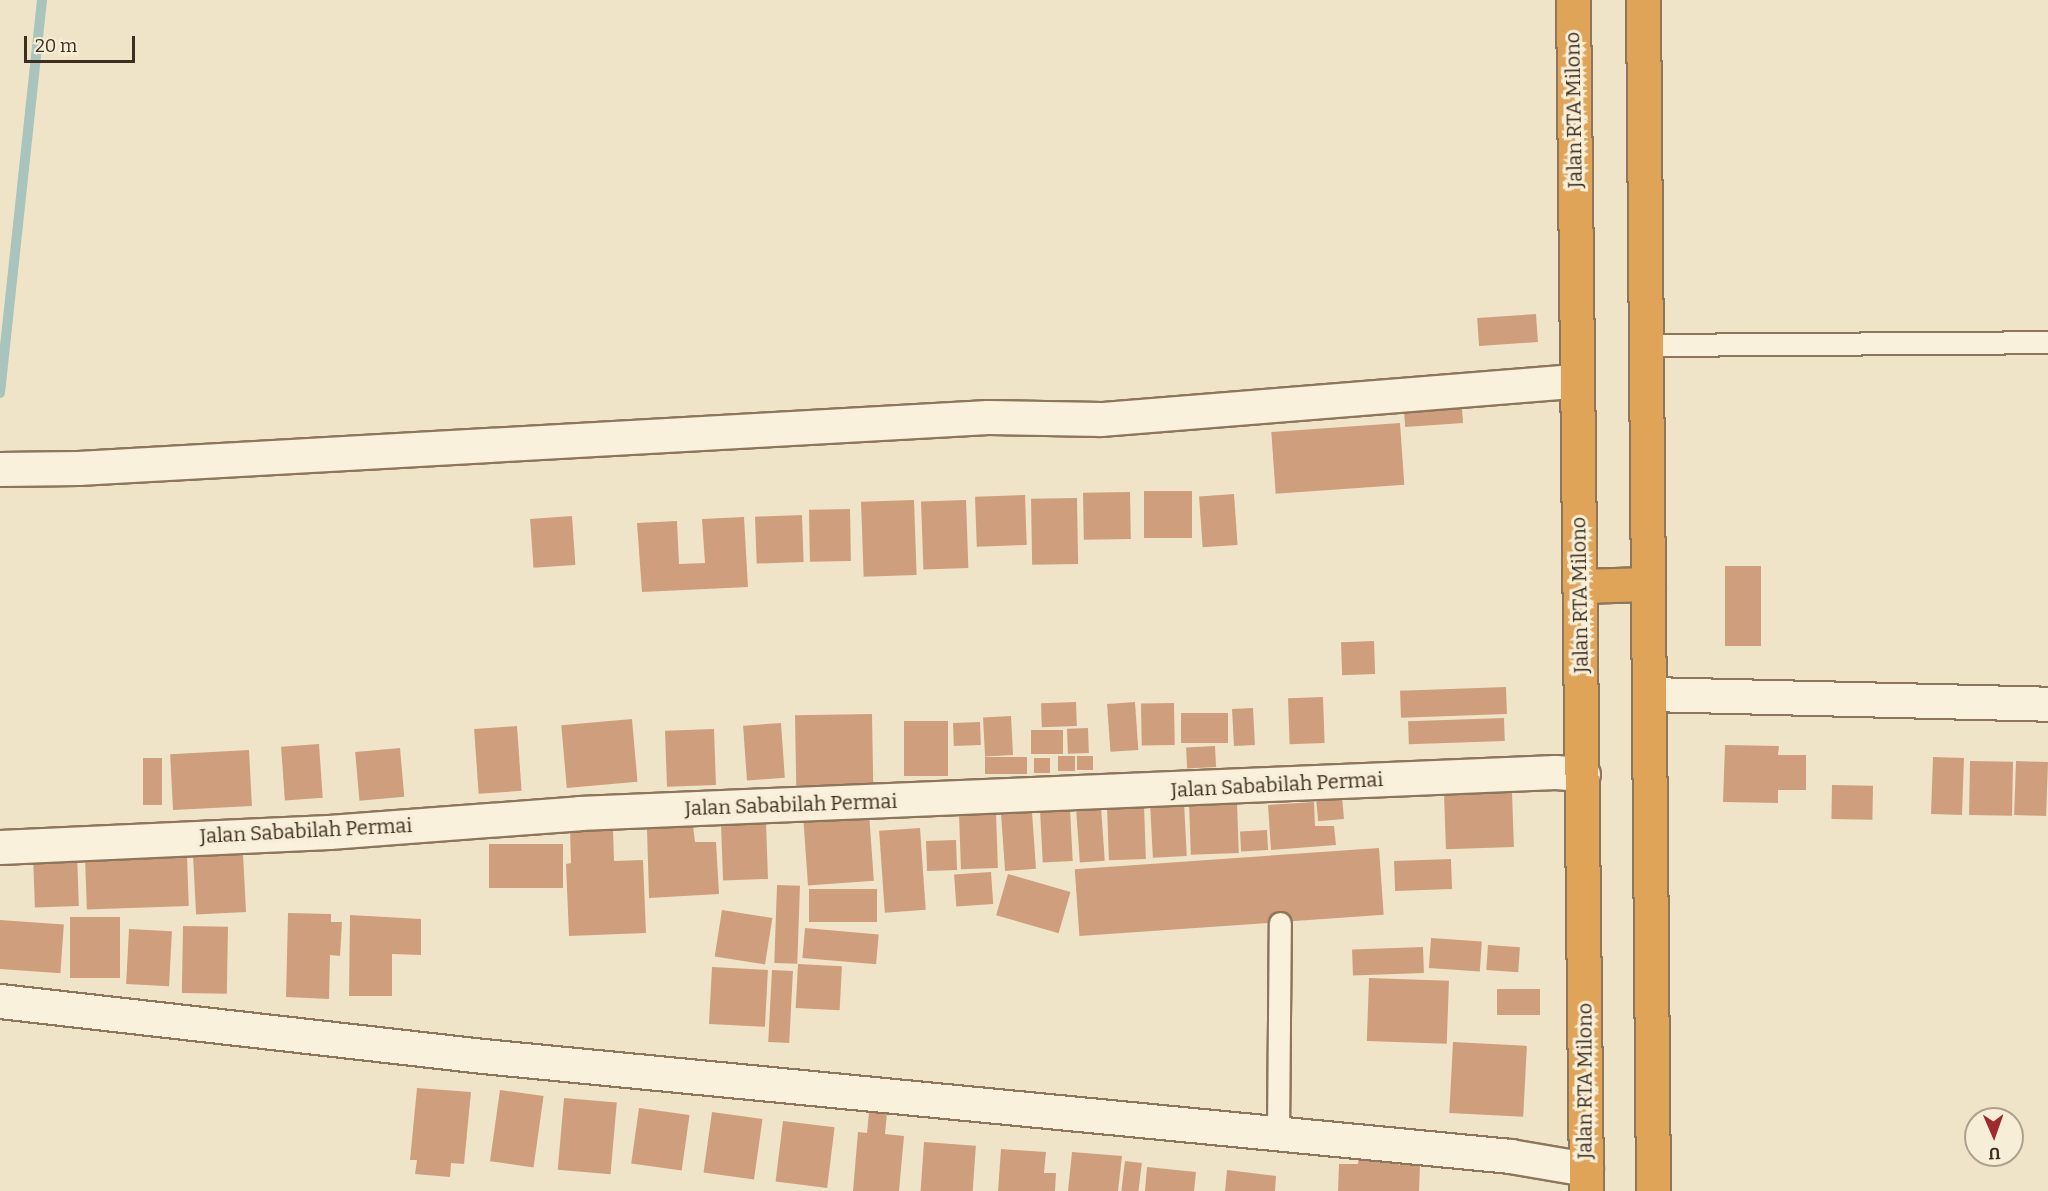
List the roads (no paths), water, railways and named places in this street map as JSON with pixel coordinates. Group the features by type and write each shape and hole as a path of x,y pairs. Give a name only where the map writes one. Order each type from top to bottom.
{"highway":[{"name":"Jalan RTA Milono","path":"1573,0 1586,1180"},
{"path":"1643,0 1653,1191"},
{"path":"1580,586 1648,584"}],"street":[{"path":"4,469 988,417 1101,419 1576,381"},
{"path":"1649,693 2048,704"},
{"name":"Jalan Sababilah Permai","path":"0,846 329,832 579,813 1555,772 1583,774"},
{"path":"0,1001 483,1056 1510,1156 1586,1180"}],"lane":[{"path":"1647,345 2048,342"},
{"path":"1278,1134 1280,923"}],"waterway":[{"path":"0,393 42,0"}]}
